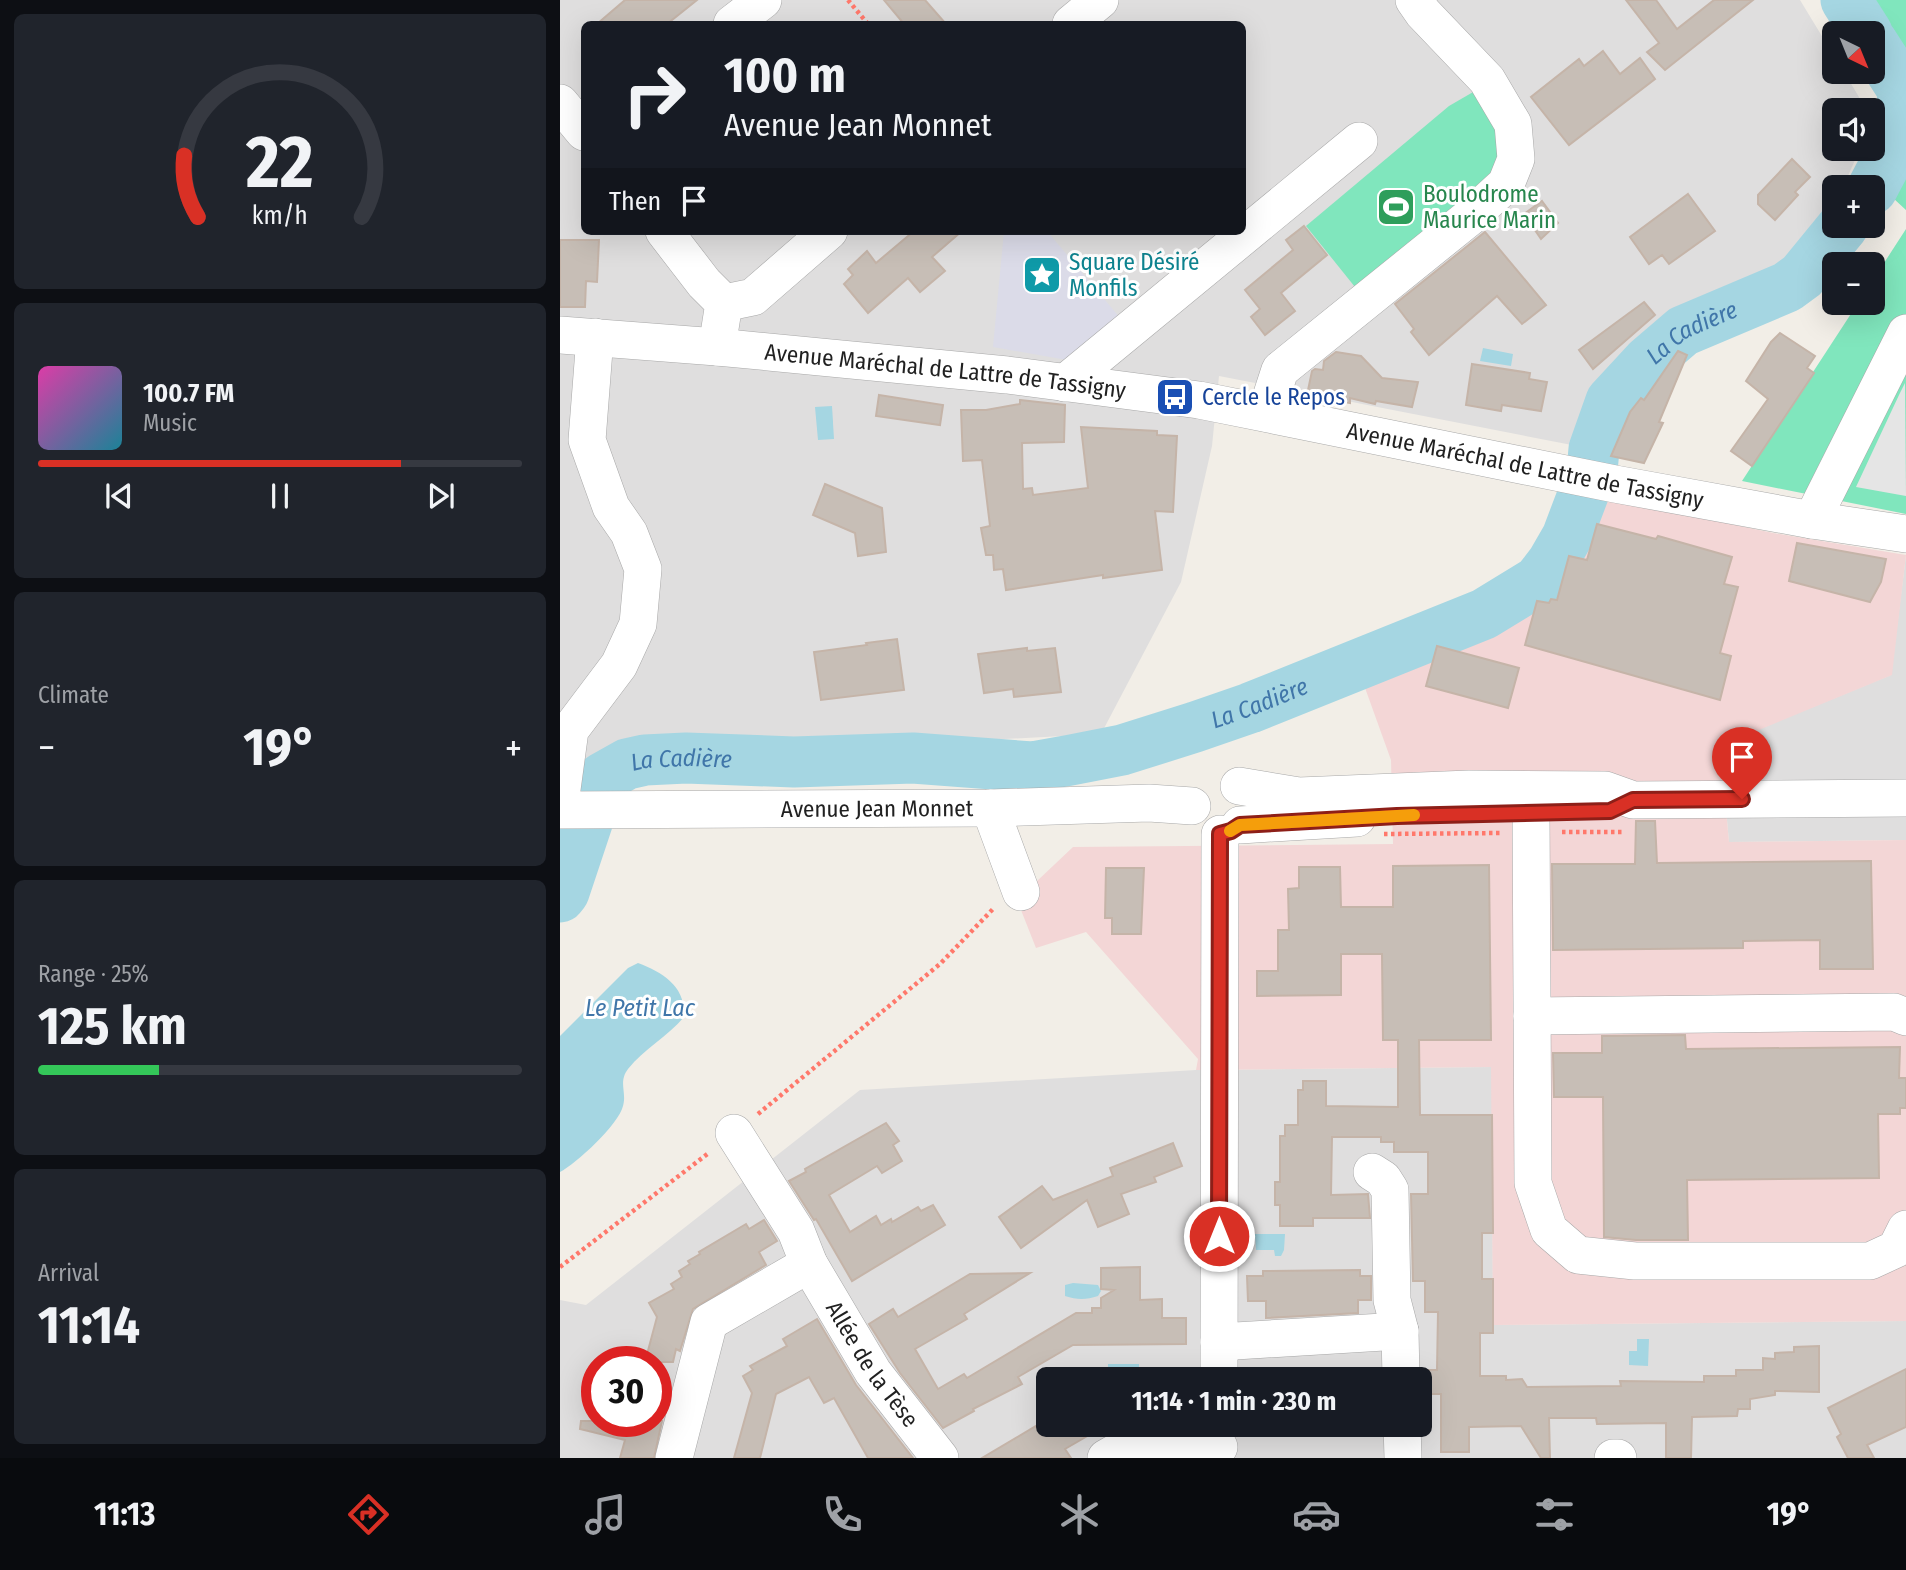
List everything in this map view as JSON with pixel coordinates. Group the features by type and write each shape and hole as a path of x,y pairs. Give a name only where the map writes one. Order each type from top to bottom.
{"street":[{"path":"736,21 763,0"},
{"path":"1076,21 1100,0"},
{"path":"1266,413 1280,370 1471,216 1506,184 1516,159 1513,124 1487,80 1423,13 1414,0"},
{"path":"560,103 581,128"},
{"path":"1246,234 1359,141"},
{"path":"667,235 704,283 724,303"},
{"path":"724,303 753,297 824,235"},
{"path":"1065,383 1245,235"},
{"path":"717,347 724,303"},
{"path":"1812,520 1906,333"},
{"path":"577,336 587,440 611,507 629,533 643,569 638,624 618,665 570,730 577,809"},
{"name":"Avenue Maréchal de Lattre de Tassigny","path":"577,336 717,347 1065,383 1199,400 1615,484 1812,520 1906,534"},
{"path":"1219,1367 1230,829 1247,805 1245,795 1231,780 1209,780 1200,786 1194,795 1194,817 1209,832 1230,829 1397,816 1531,822 1610,811 1634,816 1906,798"},
{"path":"1239,786 1299,796 1469,789 1605,790 1634,816"},
{"name":"Avenue Jean Monnet","path":"577,809 990,808 1149,803 1192,806"},
{"path":"990,808 1019,887"},
{"path":"1531,822 1534,1183 1549,1230 1578,1255 1635,1261 1870,1261 1896,1249 1906,1229"},
{"path":"1532,1016 1894,1012 1906,1017"},
{"name":"Allée de la Tèse","path":"734,1133 796,1231 809,1264 873,1372 940,1458"},
{"path":"1372,1172 1383,1179 1390,1191 1392,1300 1400,1331 1401,1367"},
{"path":"674,1458 709,1322 809,1264"},
{"path":"1219,1342 1400,1331"},
{"path":"1402,1437 1403,1458"},
{"path":"1106,1458 1127,1446 1219,1443"}],"path":[{"path":"848,0 866,21"},
{"path":"1372,834 1634,816"},
{"path":"560,1267 734,1133 940,964 1019,887"}],"shaded area":[{"path":"560,0 1800,0 1822,36 1822,84 1851,84 1859,98 1822,98 1822,161 1855,161 1848,175 1822,175 1822,222 1774,280 1657,337 1601,401 1577,446 1219,376 1212,446 1181,582 1101,734 949,742 806,741 560,768"},
{"name":"Square Désiré Monfils","path":"1004,235 1050,235 1121,319 1067,360 993,347"},
{"path":"1905,383 1906,496 1856,487 1899,395"},
{"path":"1591,494 1773,533 1906,555 1892,675 1720,746 1729,842 1906,840 1906,1321 1493,1325 1491,1067 1196,1070 1198,1059 1086,932 1036,948 1017,900 1073,847 1393,844 1391,760 1360,674 1463,627 1540,587 1569,542"},
{"path":"1906,555 1906,840 1729,842 1720,745 1891,675"},
{"path":"1492,1067 1493,1325 1906,1321 1906,1458 560,1458 560,1300 586,1305 860,1090 1196,1070"}],"green space":[{"path":"1851,0 1906,0 1906,87 1885,54 1885,21 1864,21"},
{"name":"Boulodrome Maurice Marin","path":"1480,88 1500,129 1501,163 1487,188 1359,292 1306,226 1449,106"},
{"path":"1906,138 1906,210 1885,191 1885,179 1897,161"},
{"path":"1906,229 1906,514 1742,481 1850,315 1885,315 1885,261"}],"water":[{"path":"1483,348 1513,354 1511,366 1480,361"},
{"path":"832,406 834,439 818,440 815,407"},
{"name":"Le Petit Lac","path":"638,963 665,977 677,989 684,1006 684,1017 628,1069 623,1083 623,1106 614,1123 596,1143 560,1172 560,1036 628,968"},
{"path":"1255,1234 1285,1234 1281,1256 1275,1256 1274,1250 1256,1250"},
{"path":"1065,1285 1098,1285 1101,1291 1098,1296 1085,1299 1065,1296"},
{"path":"1637,1339 1649,1339 1648,1366 1629,1365 1629,1351 1637,1351"},
{"path":"1108,1364 1139,1364 1139,1367 1108,1367"}],"building":[{"path":"625,0 697,0 671,21 600,21"},
{"path":"884,0 925,0 943,21 902,21"},
{"path":"1626,0 1656,0 1677,29 1714,0 1753,0 1665,70 1647,52 1659,43"},
{"path":"1603,51 1620,74 1640,58 1655,79 1569,145 1531,97 1579,59 1584,66"},
{"path":"1792,159 1810,177 1795,192 1798,195 1775,220 1758,204 1758,195"},
{"path":"1688,194 1715,231 1669,264 1662,255 1649,264 1630,237"},
{"path":"1542,201 1558,223 1541,239 1524,214"},
{"path":"1304,226 1327,255 1281,293 1295,311 1265,335 1251,317 1260,309 1245,290 1293,250 1286,240"},
{"path":"1485,232 1546,305 1522,324 1497,296 1429,355 1411,332 1414,329 1395,304"},
{"path":"909,235 957,235 932,257 945,271 920,292 908,278 868,313 844,284 853,275 848,269 867,251 876,263"},
{"path":"560,240 599,240 597,282 586,281 585,307 560,307"},
{"path":"1644,302 1655,315 1593,369 1579,350"},
{"path":"1780,333 1815,356 1807,368 1814,373 1752,466 1731,451 1768,399 1746,381 1771,342"},
{"path":"1678,351 1687,355 1659,422 1663,423 1644,463 1611,456 1630,412 1641,398 1644,400"},
{"path":"1336,352 1361,356 1382,378 1418,382 1412,407 1376,401 1375,404 1350,398 1350,403 1307,395 1312,371 1323,370 1324,361"},
{"path":"1472,364 1530,373 1529,379 1547,382 1541,411 1502,405 1501,411 1466,405"},
{"path":"879,395 943,405 940,425 876,416"},
{"path":"1020,400 1065,405 1064,442 1022,443 1023,489 1032,488 1033,495 1088,488 1081,427 1157,431 1157,435 1177,436 1173,512 1155,511 1162,570 1103,578 1103,575 1006,590 1003,569 994,570 993,555 986,555 981,528 990,526 982,460 963,461 961,410 986,410 1020,404"},
{"path":"825,484 882,508 886,552 858,556 855,533 813,515"},
{"path":"1597,524 1656,539 1658,536 1732,557 1724,584 1738,587 1720,653 1731,656 1720,700 1525,645 1537,601 1549,603 1551,599 1557,600 1569,556 1587,560"},
{"path":"1797,543 1886,559 1881,582 1870,602 1789,581"},
{"path":"897,639 904,690 821,700 814,652"},
{"path":"1437,646 1519,668 1508,708 1426,686"},
{"path":"1027,648 1027,651 1055,648 1061,692 1014,697 1013,689 984,693 978,654"},
{"path":"1636,821 1655,821 1657,863 1871,861 1873,969 1820,969 1820,940 1743,941 1743,948 1553,950 1552,864 1635,864"},
{"path":"1489,865 1491,1040 1419,1040 1420,1115 1492,1115 1493,1233 1482,1233 1482,1279 1493,1279 1493,1333 1480,1333 1480,1376 1506,1376 1506,1380 1522,1379 1527,1387 1621,1386 1620,1381 1704,1382 1704,1376 1736,1376 1736,1370 1763,1370 1763,1358 1775,1359 1775,1353 1794,1352 1794,1347 1819,1346 1819,1392 1775,1391 1775,1395 1750,1399 1750,1409 1738,1409 1737,1416 1692,1417 1691,1458 1666,1458 1666,1423 1597,1424 1596,1418 1549,1418 1550,1458 1541,1458 1521,1426 1469,1427 1469,1452 1441,1452 1441,1394 1432,1394 1432,1370 1437,1370 1438,1312 1425,1312 1425,1281 1413,1281 1411,1194 1428,1194 1428,1152 1394,1152 1394,1142 1381,1142 1381,1137 1332,1137 1331,1195 1368,1194 1370,1218 1313,1218 1313,1226 1280,1226 1280,1205 1275,1205 1275,1182 1280,1182 1280,1136 1285,1136 1285,1125 1298,1125 1298,1090 1303,1090 1303,1081 1326,1081 1326,1106 1398,1107 1398,1040 1383,1040 1382,954 1341,954 1341,995 1257,996 1257,971 1278,971 1278,930 1289,930 1288,889 1299,888 1299,867 1340,867 1341,907 1393,907 1393,866"},
{"path":"1106,868 1144,868 1141,934 1112,934 1112,918 1105,918"},
{"path":"1685,1035 1686,1049 1900,1047 1899,1078 1906,1078 1906,1108 1900,1108 1900,1114 1878,1114 1879,1178 1687,1180 1688,1240 1604,1237 1603,1097 1554,1097 1553,1053 1602,1053 1602,1036"},
{"path":"886,1123 899,1141 893,1145 902,1161 882,1173 877,1166 829,1195 850,1232 876,1216 881,1225 891,1219 892,1222 918,1207 921,1211 933,1205 945,1225 852,1281 816,1219 814,1220 789,1181"},
{"path":"1173,1143 1182,1166 1154,1177 1156,1182 1121,1194 1129,1214 1098,1227 1087,1200 1021,1248 999,1217 1042,1186 1053,1200 1113,1176 1110,1168"},
{"path":"764,1220 777,1241 759,1252 766,1265 693,1309 680,1351 676,1349 673,1362 672,1346 649,1346 657,1317 649,1303 674,1289 671,1284 682,1277 679,1271 690,1264 688,1261 700,1254 699,1252 746,1224 749,1229"},
{"path":"1140,1267 1140,1300 1162,1299 1162,1318 1186,1318 1186,1344 1073,1345 1018,1377 1022,1384 943,1428 900,1373 869,1324 893,1309 898,1317 970,1274 1030,1273 964,1314 967,1319 915,1349 938,1389 964,1374 967,1378 1076,1313 1092,1313 1092,1308 1101,1308 1101,1298 1114,1290 1101,1289 1101,1268"},
{"path":"1360,1270 1360,1276 1371,1276 1371,1300 1358,1300 1358,1313 1266,1318 1266,1301 1248,1301 1247,1276 1263,1276 1263,1271"},
{"path":"817,1319 856,1385 913,1458 868,1458 834,1398 824,1403 809,1377 776,1394 760,1458 734,1458 752,1393 743,1376 753,1370 750,1366 787,1346 783,1339"},
{"path":"1906,1369 1906,1427 1867,1445 1874,1458 1848,1458 1837,1437 1841,1434 1828,1408"},
{"path":"1036,1426 1036,1437 1086,1437 1065,1449 1071,1458 982,1458"},
{"path":"613,1437 659,1437 654,1458 620,1458 625,1440"}],"waterway":[{"name":"La Cadière","path":"1846,0 1859,21"},
{"name":"La Cadière","path":"1879,175 1900,136 1903,90 1885,62"},
{"name":"La Cadière","path":"560,897 564,892 602,778 627,764 645,760 686,758 794,762 913,758 1032,767 1122,750 1195,727 1250,708 1484,614 1538,581 1552,563 1567,537 1592,471 1594,449 1611,401 1648,361 1683,331 1787,287 1802,276 1833,238"}],"slow traffic":[{"path":"1230,831 1240,825 1414,815"}],"place":[{"name":"Boulodrome Maurice Marin","path":"1396,207"},
{"name":"Square Désiré Monfils","path":"1042,275"},
{"name":"Cercle le Repos","path":"1175,397"}],"route":[{"path":"1219,1236 1220,834 1240,825 1397,816 1610,811 1633,800 1742,799"}]}
